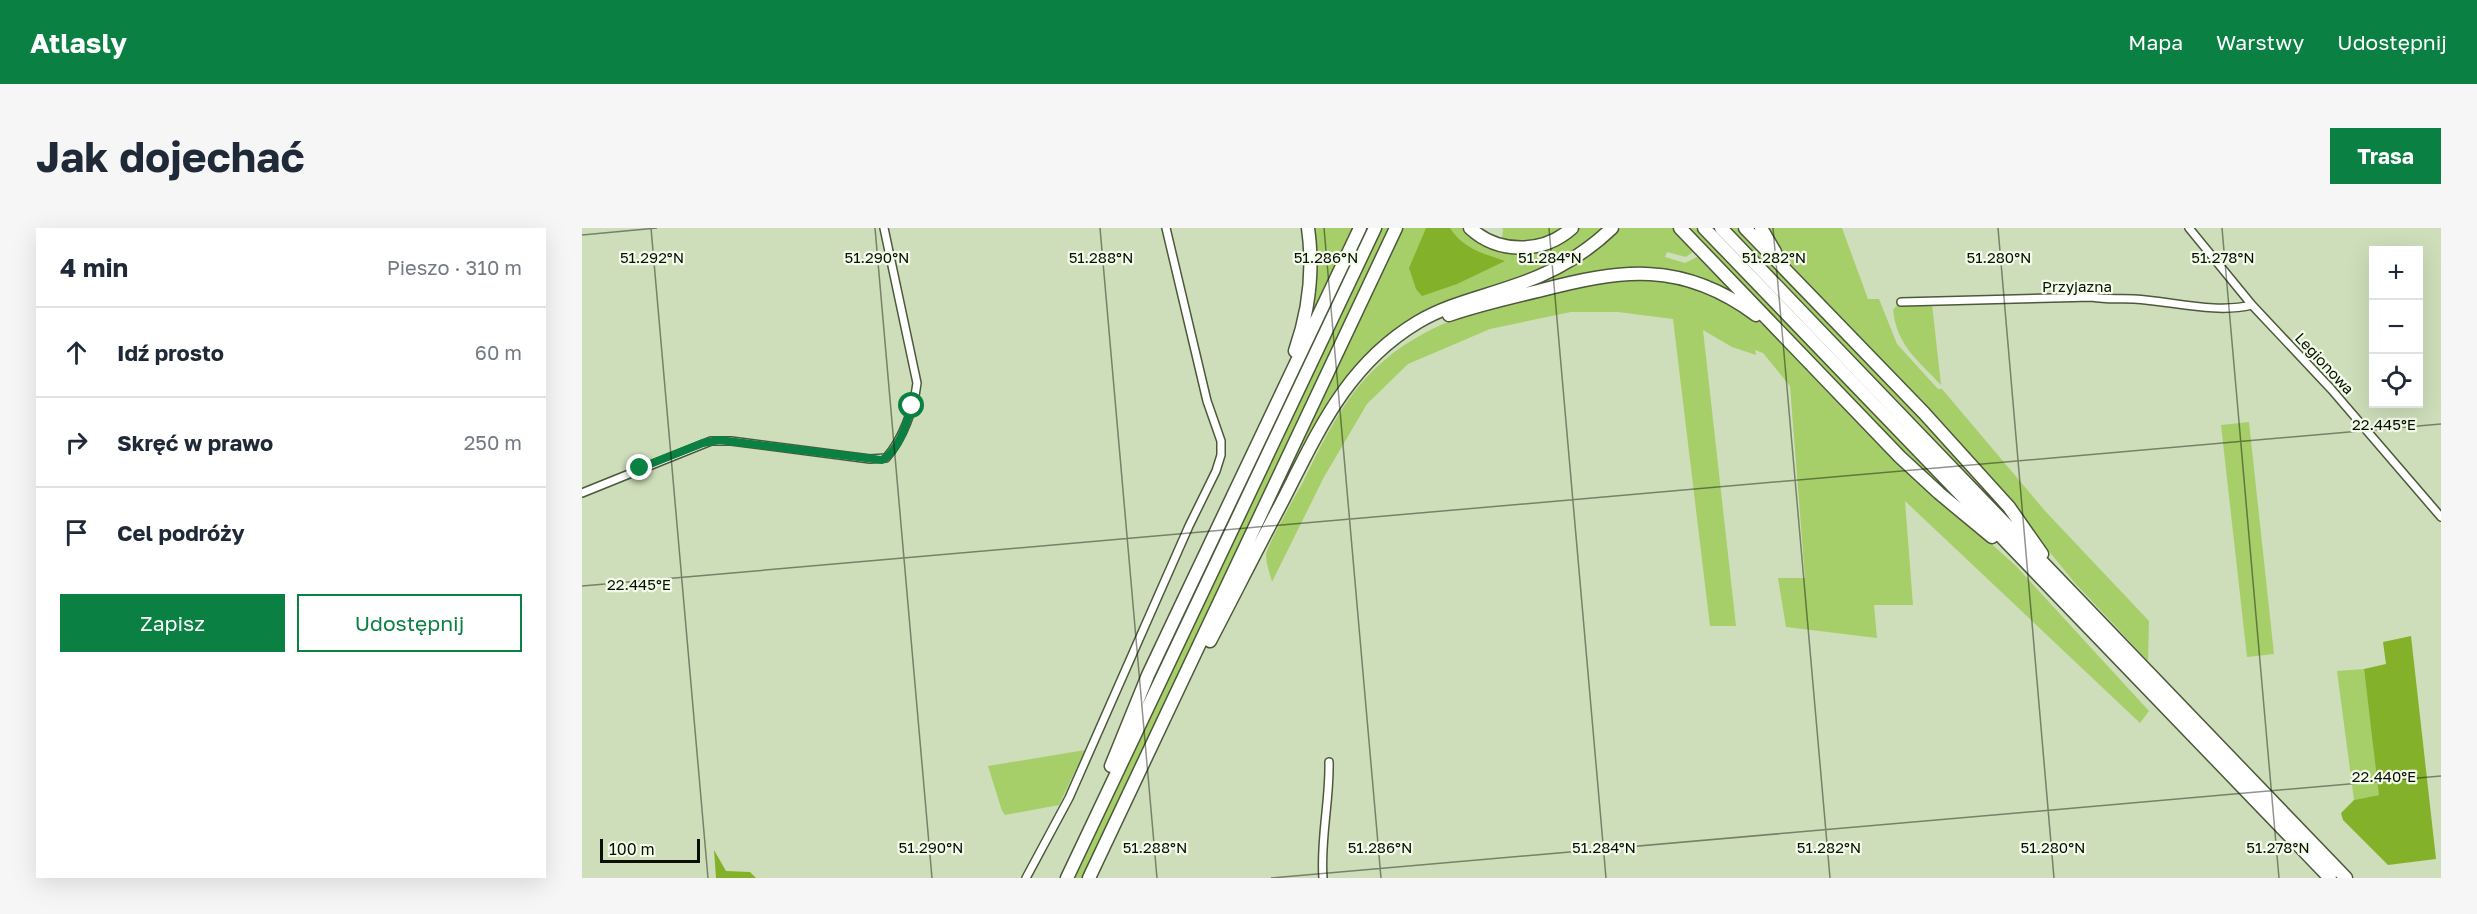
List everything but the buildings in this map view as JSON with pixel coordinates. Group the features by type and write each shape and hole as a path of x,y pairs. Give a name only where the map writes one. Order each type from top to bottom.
{"highway":[{"path":"1281,393 1306,313 1311,267 1308,228"},
{"path":"1085,838 1148,675 1360,228"},
{"path":"1067,878 1375,228"},
{"path":"1089,878 1396,228"},
{"path":"1470,228 1497,244 1524,248 1548,243 1572,228"},
{"path":"1167,714 1184,690 1332,406 1349,381 1392,340 1426,318 1448,307 1544,274 1585,250 1612,228"},
{"path":"1680,228 1915,471 2035,572"},
{"path":"1704,228 2330,878"},
{"path":"1721,228 2346,878"},
{"path":"1745,228 1991,487 2063,584"},
{"path":"1761,228 1774,251 1804,288"},
{"path":"1370,360 1408,335 1451,315 1588,278 1625,273 1661,274 1709,287 1747,308 1792,344"}],"street":[{"path":"582,493 711,441 731,441 870,459 886,458 908,418 917,383 884,228"},
{"path":"1026,878 1069,798 1220,461 1221,441 1207,401 1166,228"},
{"name":"Legionowa","path":"2189,228 2252,305 2331,389 2441,517"},
{"name":"Przyjazna","path":"1901,302 2092,297 2112,301 2131,298 2221,308 2252,305"},
{"path":"1323,878 1323,847 1330,787 1329,762"}],"green space":[{"path":"1312,228 1356,228 1306,332"},
{"path":"1363,228 1366,228 1338,291 1139,712 1146,690"},
{"path":"1379,228 1392,228 1084,878 1072,878"},
{"path":"1402,228 1465,228 1506,250 1576,228 1605,228 1585,245 1547,268 1457,299 1353,371 1329,402 1247,559"},
{"path":"1426,228 1450,228 1467,245 1505,261 1457,284 1422,296 1416,289 1409,268"},
{"path":"1501,228 1565,228 1549,237 1520,242 1502,240 1503,229"},
{"path":"1621,228 1674,228 1694,251 1686,257 1667,252 1665,257 1685,263 1699,256 1746,302 1676,274 1511,293 1541,281 1583,258"},
{"path":"1685,228 1695,228 1967,512 1921,474"},
{"path":"1731,228 1740,228 1974,472 2024,532"},
{"path":"1767,228 1842,228 1868,299 1879,299 1897,344 1938,389 1942,389 2046,512 2149,621 2148,661 2074,582 2000,491 1809,286 1781,252"},
{"path":"1632,277 1687,283 1743,309 1764,326 1890,453 2016,566 2149,711 2140,723 1905,501 1913,605 1874,605 1877,638 1786,627 1778,578 1805,578 1790,386 1763,353 1755,350 1756,355 1732,347 1703,330 1736,626 1710,626 1673,319 1618,312 1571,312 1490,329 1408,364 1367,404 1324,477 1272,582 1266,555 1276,531 1342,409 1358,387 1385,360 1415,338 1483,309 1520,299"},
{"path":"1932,304 1941,385 1904,343 1895,323 1893,310 1897,305"},
{"path":"2249,422 2274,654 2247,657 2221,425"},
{"path":"2411,636 2436,859 2388,865 2343,820 2341,813 2354,800 2379,795 2364,669 2386,664 2383,642"},
{"path":"2364,669 2380,795 2354,800 2337,671"},
{"path":"1085,750 1059,805 1005,815 988,766"},
{"path":"714,850 726,871 750,872 756,878 716,878"}],"route":[{"path":"640,468 703,443 719,440 882,460 890,454 899,439 912,406"}]}
